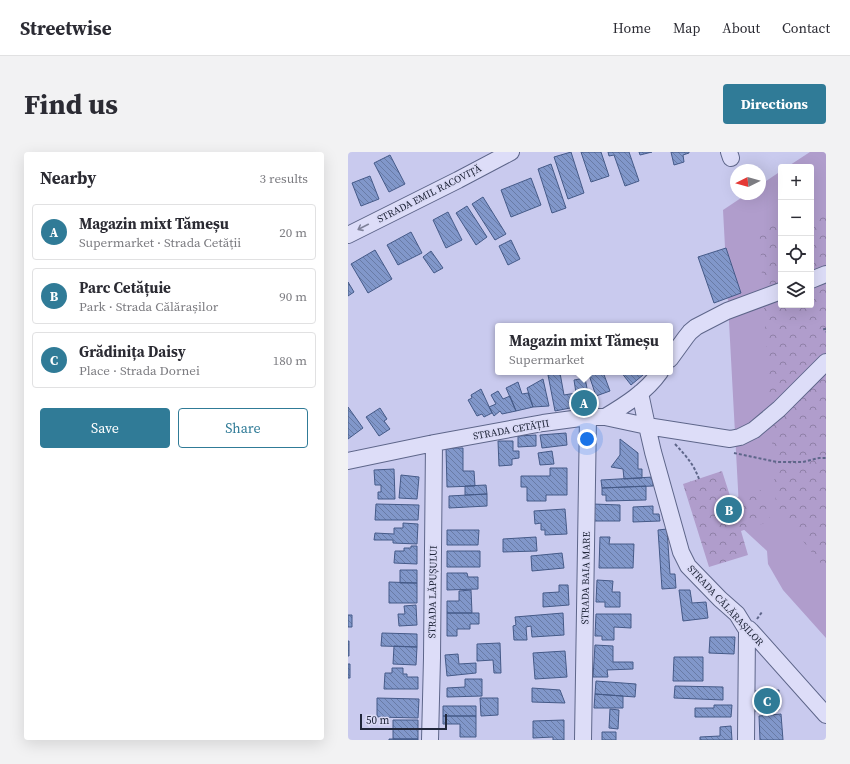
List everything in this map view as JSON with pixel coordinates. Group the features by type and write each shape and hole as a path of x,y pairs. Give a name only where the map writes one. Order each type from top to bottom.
{"street":[{"name":"STRADA EMIL RACOVIȚĂ","path":"348,235 458,180 510,152"},
{"path":"814,279 826,274"},
{"path":"673,355 690,332 696,327 727,311 778,292"},
{"path":"605,417 647,426 730,439 740,437 754,430 767,420 826,362"},
{"path":"605,417 628,403 658,375"},
{"name":"STRADA CĂLĂRAȘILOR","path":"640,393 653,452 681,552 688,566 720,600 737,614 745,627 749,629 826,715"},
{"name":"STRADA CETĂȚII","path":"348,461 434,443 543,423 588,417 605,417"},
{"name":"STRADA BAIA MARE","path":"582,740 588,417"},
{"name":"STRADA LĂPUȘULUI","path":"430,740 434,443"},
{"path":"746,740 747,633 749,629"}],"path":[{"path":"826,329 824,329 826,332"},
{"path":"673,442 690,460 699,479"}],"green space":[{"path":"810,152 826,152 826,638 783,590 768,564 767,551 740,526 723,210 738,200 766,200 766,181 778,173 778,308 814,308 814,164 792,164"},
{"path":"826,213 826,570 776,507 759,226 778,223 778,308 814,308 814,215"},
{"path":"722,471 731,499 761,490 771,521 741,531 748,555 709,567 683,484"}],"building":[{"path":"571,152 584,193 568,199 554,157"},
{"path":"581,152 601,152 609,176 591,182"},
{"path":"608,152 629,152 639,181 625,186 614,155 609,156"},
{"path":"639,152 652,152 640,155"},
{"path":"671,152 689,153 683,155 684,162 674,165"},
{"path":"390,155 405,184 389,192 374,163"},
{"path":"551,164 566,208 552,213 538,169"},
{"path":"370,176 379,199 361,206 352,183"},
{"path":"531,178 541,205 511,217 501,190"},
{"path":"483,197 506,234 495,240 472,204"},
{"path":"467,206 487,237 476,245 456,213"},
{"path":"448,212 462,240 446,248 433,220"},
{"path":"411,232 422,253 398,265 387,245"},
{"path":"511,240 520,259 508,265 499,246"},
{"path":"726,248 741,293 714,303 698,257"},
{"path":"375,250 392,279 368,293 351,264"},
{"path":"431,251 443,268 434,273 423,257"},
{"path":"348,282 354,292 348,296"},
{"path":"548,375 560,375 564,395 576,393 574,380 585,378 590,404 555,411"},
{"path":"589,375 604,375 610,391 596,396"},
{"path":"623,375 643,375 631,385"},
{"path":"543,379 549,406 533,407 527,388"},
{"path":"518,382 522,394 528,393 533,407 516,411 506,388"},
{"path":"481,389 492,413 484,417 482,414 477,416 468,400 472,398 471,395"},
{"path":"498,391 503,399 510,396 516,411 502,414 500,411 494,416 489,407 496,404 491,395"},
{"path":"348,407 363,428 348,439"},
{"path":"380,408 387,419 384,421 390,429 379,436 366,417"},
{"path":"566,433 567,445 542,448 540,435"},
{"path":"536,435 536,446 518,447 518,436"},
{"path":"620,439 638,453 638,469 642,469 642,478 624,479 623,469 611,467 620,455"},
{"path":"498,441 513,441 513,451 519,451 519,458 512,459 512,465 499,466"},
{"path":"446,448 463,448 463,471 474,471 475,486 447,487"},
{"path":"552,451 554,464 540,465 538,453"},
{"path":"550,468 567,468 567,495 546,495 546,501 527,501 527,487 521,487 521,476 550,476"},
{"path":"394,469 395,499 378,499 378,492 381,492 381,485 375,485 374,470"},
{"path":"401,475 419,477 417,499 399,498"},
{"path":"653,477 653,486 602,488 601,480"},
{"path":"486,485 487,494 465,495 465,486"},
{"path":"646,486 646,500 606,501 606,495 602,495 602,488"},
{"path":"487,494 487,506 449,508 449,496"},
{"path":"376,504 419,505 418,520 375,520"},
{"path":"593,504 620,505 620,521 593,521"},
{"path":"653,506 653,514 659,514 660,521 633,522 633,507"},
{"path":"565,509 567,534 545,535 545,530 541,530 541,523 535,524 534,511"},
{"path":"403,523 418,524 417,544 393,543 393,540 374,540 375,533 394,534 394,528 403,528"},
{"path":"667,529 670,574 675,574 676,588 662,589 658,530"},
{"path":"447,530 479,530 478,545 447,545"},
{"path":"536,537 537,551 503,552 503,539"},
{"path":"600,537 610,537 609,544 634,544 633,568 599,568"},
{"path":"411,546 417,546 417,564 394,563 395,551 404,551 404,548 411,548"},
{"path":"447,551 480,551 480,567 447,567"},
{"path":"562,553 564,568 532,571 531,556"},
{"path":"400,570 417,570 417,583 400,583"},
{"path":"447,573 467,573 468,577 478,577 478,589 447,590"},
{"path":"597,580 613,581 612,592 620,592 620,607 605,607 605,602 596,602"},
{"path":"389,582 417,583 417,603 389,603"},
{"path":"559,585 568,585 569,605 543,607 543,593 559,592"},
{"path":"471,590 472,613 447,613 447,601 459,601 459,591"},
{"path":"679,590 690,590 692,603 706,602 708,618 683,621"},
{"path":"416,605 417,625 399,626 398,614 405,614 404,606"},
{"path":"447,613 479,613 479,624 470,624 470,629 457,629 457,636 447,636"},
{"path":"563,613 564,635 532,637 531,626 526,627 527,640 514,640 513,626 516,625 515,617"},
{"path":"596,614 631,614 631,628 614,627 614,640 602,640 602,636 595,636"},
{"path":"348,615 352,615 352,627 348,627"},
{"path":"382,633 417,634 417,647 381,646"},
{"path":"710,637 735,637 734,654 709,653"},
{"path":"349,641 349,656 348,656"},
{"path":"500,643 501,673 494,673 493,660 477,661 477,644"},
{"path":"595,645 613,646 613,662 633,662 633,669 607,670 608,677 593,677"},
{"path":"394,646 417,647 416,665 393,664"},
{"path":"565,651 567,677 535,679 533,653"},
{"path":"458,654 459,664 476,663 476,673 447,676 445,655"},
{"path":"674,657 703,657 703,681 673,681"},
{"path":"348,664 350,664 350,678 348,678"},
{"path":"392,668 403,668 403,674 407,674 407,677 418,677 418,689 384,689 385,673 392,673"},
{"path":"465,679 482,679 482,696 447,697 447,688 465,687"},
{"path":"596,681 636,684 635,697 595,694"},
{"path":"675,686 723,687 723,700 674,698"},
{"path":"532,688 560,690 565,703 532,702"},
{"path":"779,690 779,710 755,711 755,691"},
{"path":"595,694 623,696 623,708 594,708"},
{"path":"377,698 419,699 418,718 377,717"},
{"path":"480,698 498,698 498,715 481,716"},
{"path":"714,705 732,705 731,717 695,717 695,708 714,708"},
{"path":"443,706 476,706 476,716 443,716"},
{"path":"610,709 619,710 618,729 609,728"},
{"path":"781,714 783,740 760,740 759,716"},
{"path":"443,716 476,716 476,737 460,737 460,724 443,724"},
{"path":"393,720 418,720 418,739 393,739"},
{"path":"564,720 564,740 553,740 553,737 533,738 533,721"},
{"path":"731,726 732,740 700,740 700,737 720,736 720,727"},
{"path":"602,732 616,732 616,740 602,740"},
{"path":"418,739 418,740 389,740"}],"place":[{"name":"Magazin mixt Tămeșu","path":"584,403"},
{"name":"Parc Cetățuie","path":"729,510"},
{"name":"Grădinița Daisy","path":"767,701"}]}
